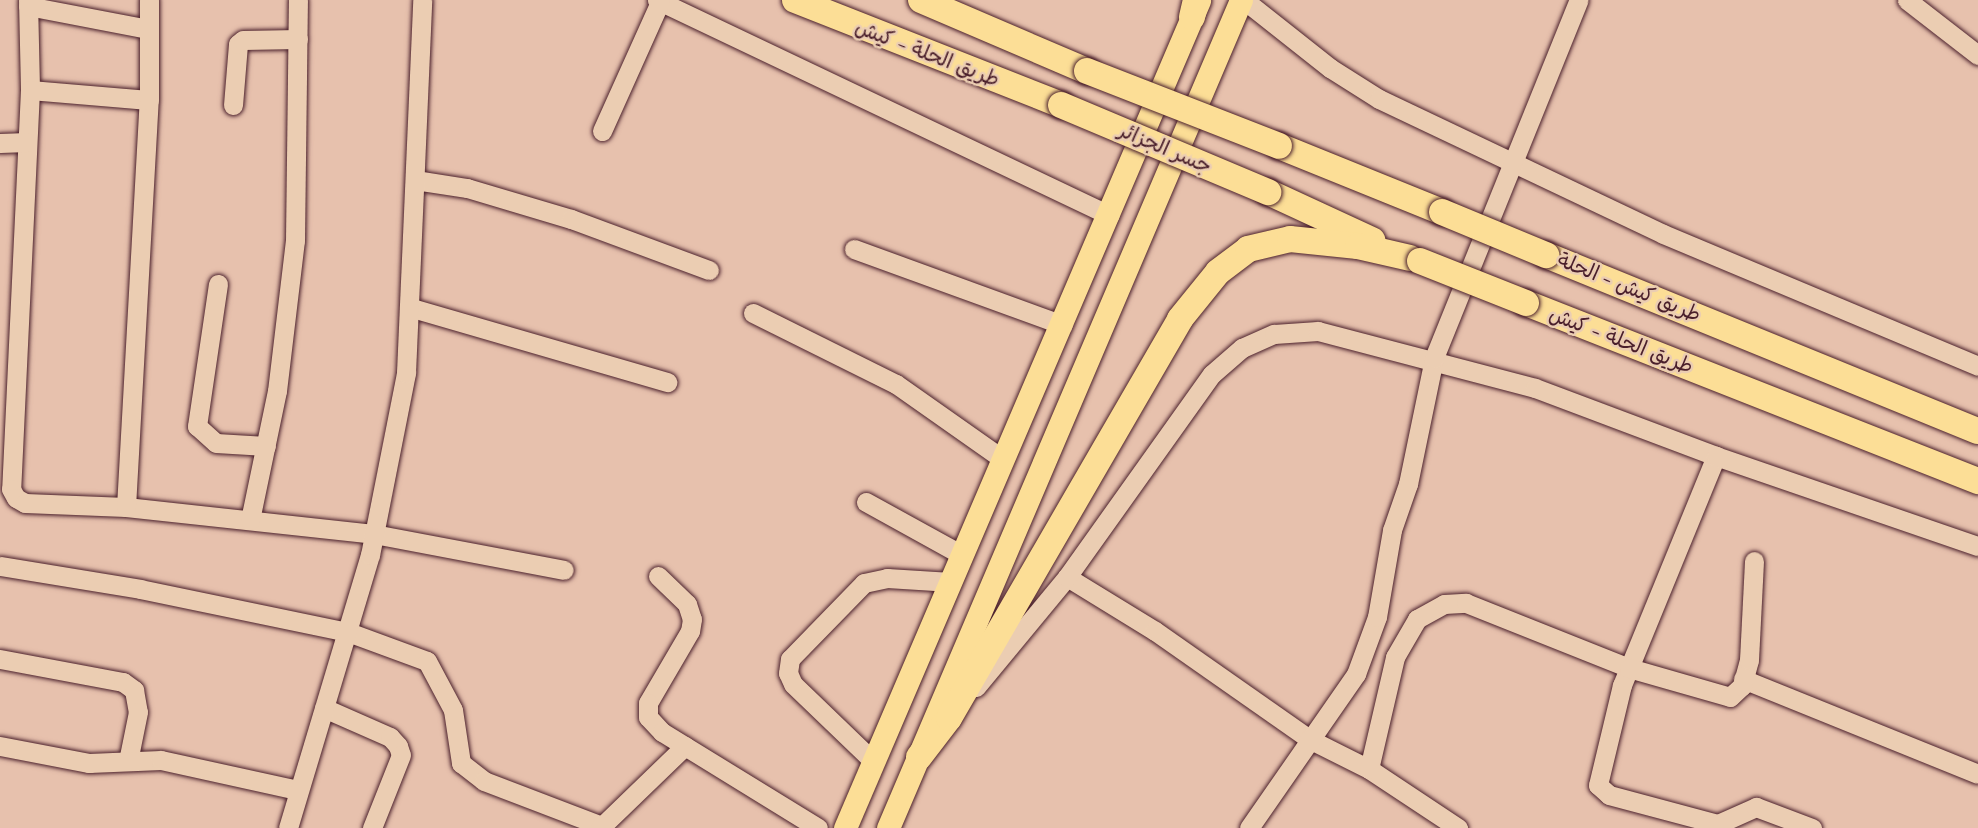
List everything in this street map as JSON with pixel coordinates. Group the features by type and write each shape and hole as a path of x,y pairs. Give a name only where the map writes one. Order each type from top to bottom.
{"highway":[{"name":"طريق الحلة - كيش","path":"795,0 1061,105"},
{"path":"921,0 1054,57"},
{"path":"966,0 1054,57"},
{"name":"جسر الجزائر","path":"1054,57 1279,146"},
{"name":"جسر الجزائر","path":"1061,105 1268,192"},
{"name":"طريق كيش - الحلة","path":"1279,146 1978,430"},
{"name":"طريق الحلة - كيش","path":"1268,192 1415,260 1978,481"},
{"path":"919,757 949,718 1180,319 1218,272 1248,249 1290,239 1358,246 1415,260"}],"main road":[{"path":"888,828 1243,0"},
{"path":"845,828 1063,325 1195,6"}],"street":[{"path":"126,507 149,100 149,0"},
{"path":"250,520 266,446 295,241 299,0"},
{"path":"288,828 297,790 348,632 374,534 406,373 412,309 422,0"},
{"path":"1243,0 1362,89 1514,165 1803,296 1978,365"},
{"path":"1249,828 1356,674 1377,617 1392,530 1408,484 1434,358 1579,0"},
{"path":"1907,0 1978,55"},
{"path":"602,131 658,1 1109,215"},
{"path":"149,29 28,3 30,90 11,489 25,503 126,507 374,534 564,570"},
{"path":"233,105 238,44 243,40 298,39"},
{"path":"30,90 149,100"},
{"path":"0,143 27,142"},
{"path":"415,180 467,188 571,219 709,270"},
{"path":"855,249 1063,325"},
{"path":"218,284 197,426 216,443 266,446"},
{"path":"412,309 667,382"},
{"path":"753,313 896,384 1003,460"},
{"path":"949,718 1067,577 1212,374 1241,348 1274,334 1318,331 1434,358 1535,388 1716,456 1978,547"},
{"path":"1716,456 1629,668 1602,764 1601,791 1718,824 1756,807 1812,828"},
{"path":"866,502 962,555"},
{"path":"1368,769 1384,688 1395,657 1418,619 1444,604 1466,603 1629,668 1730,696 1744,679 1753,637 1754,561"},
{"path":"0,566 140,589 348,632 428,661 453,710 461,764 484,781 601,827 685,746"},
{"path":"658,576 687,604 692,619 690,631 648,703 648,718 685,746 818,828"},
{"path":"1067,577 1155,631 1309,739 1368,769 1458,828"},
{"path":"874,761 793,684 788,673 790,659 864,583 887,578 951,582"},
{"path":"0,659 123,682 134,690 138,712 128,761"},
{"path":"1744,679 1978,774"},
{"path":"324,708 390,737 398,746 401,755 372,828"},
{"path":"0,746 89,763 161,760 297,790"}]}
